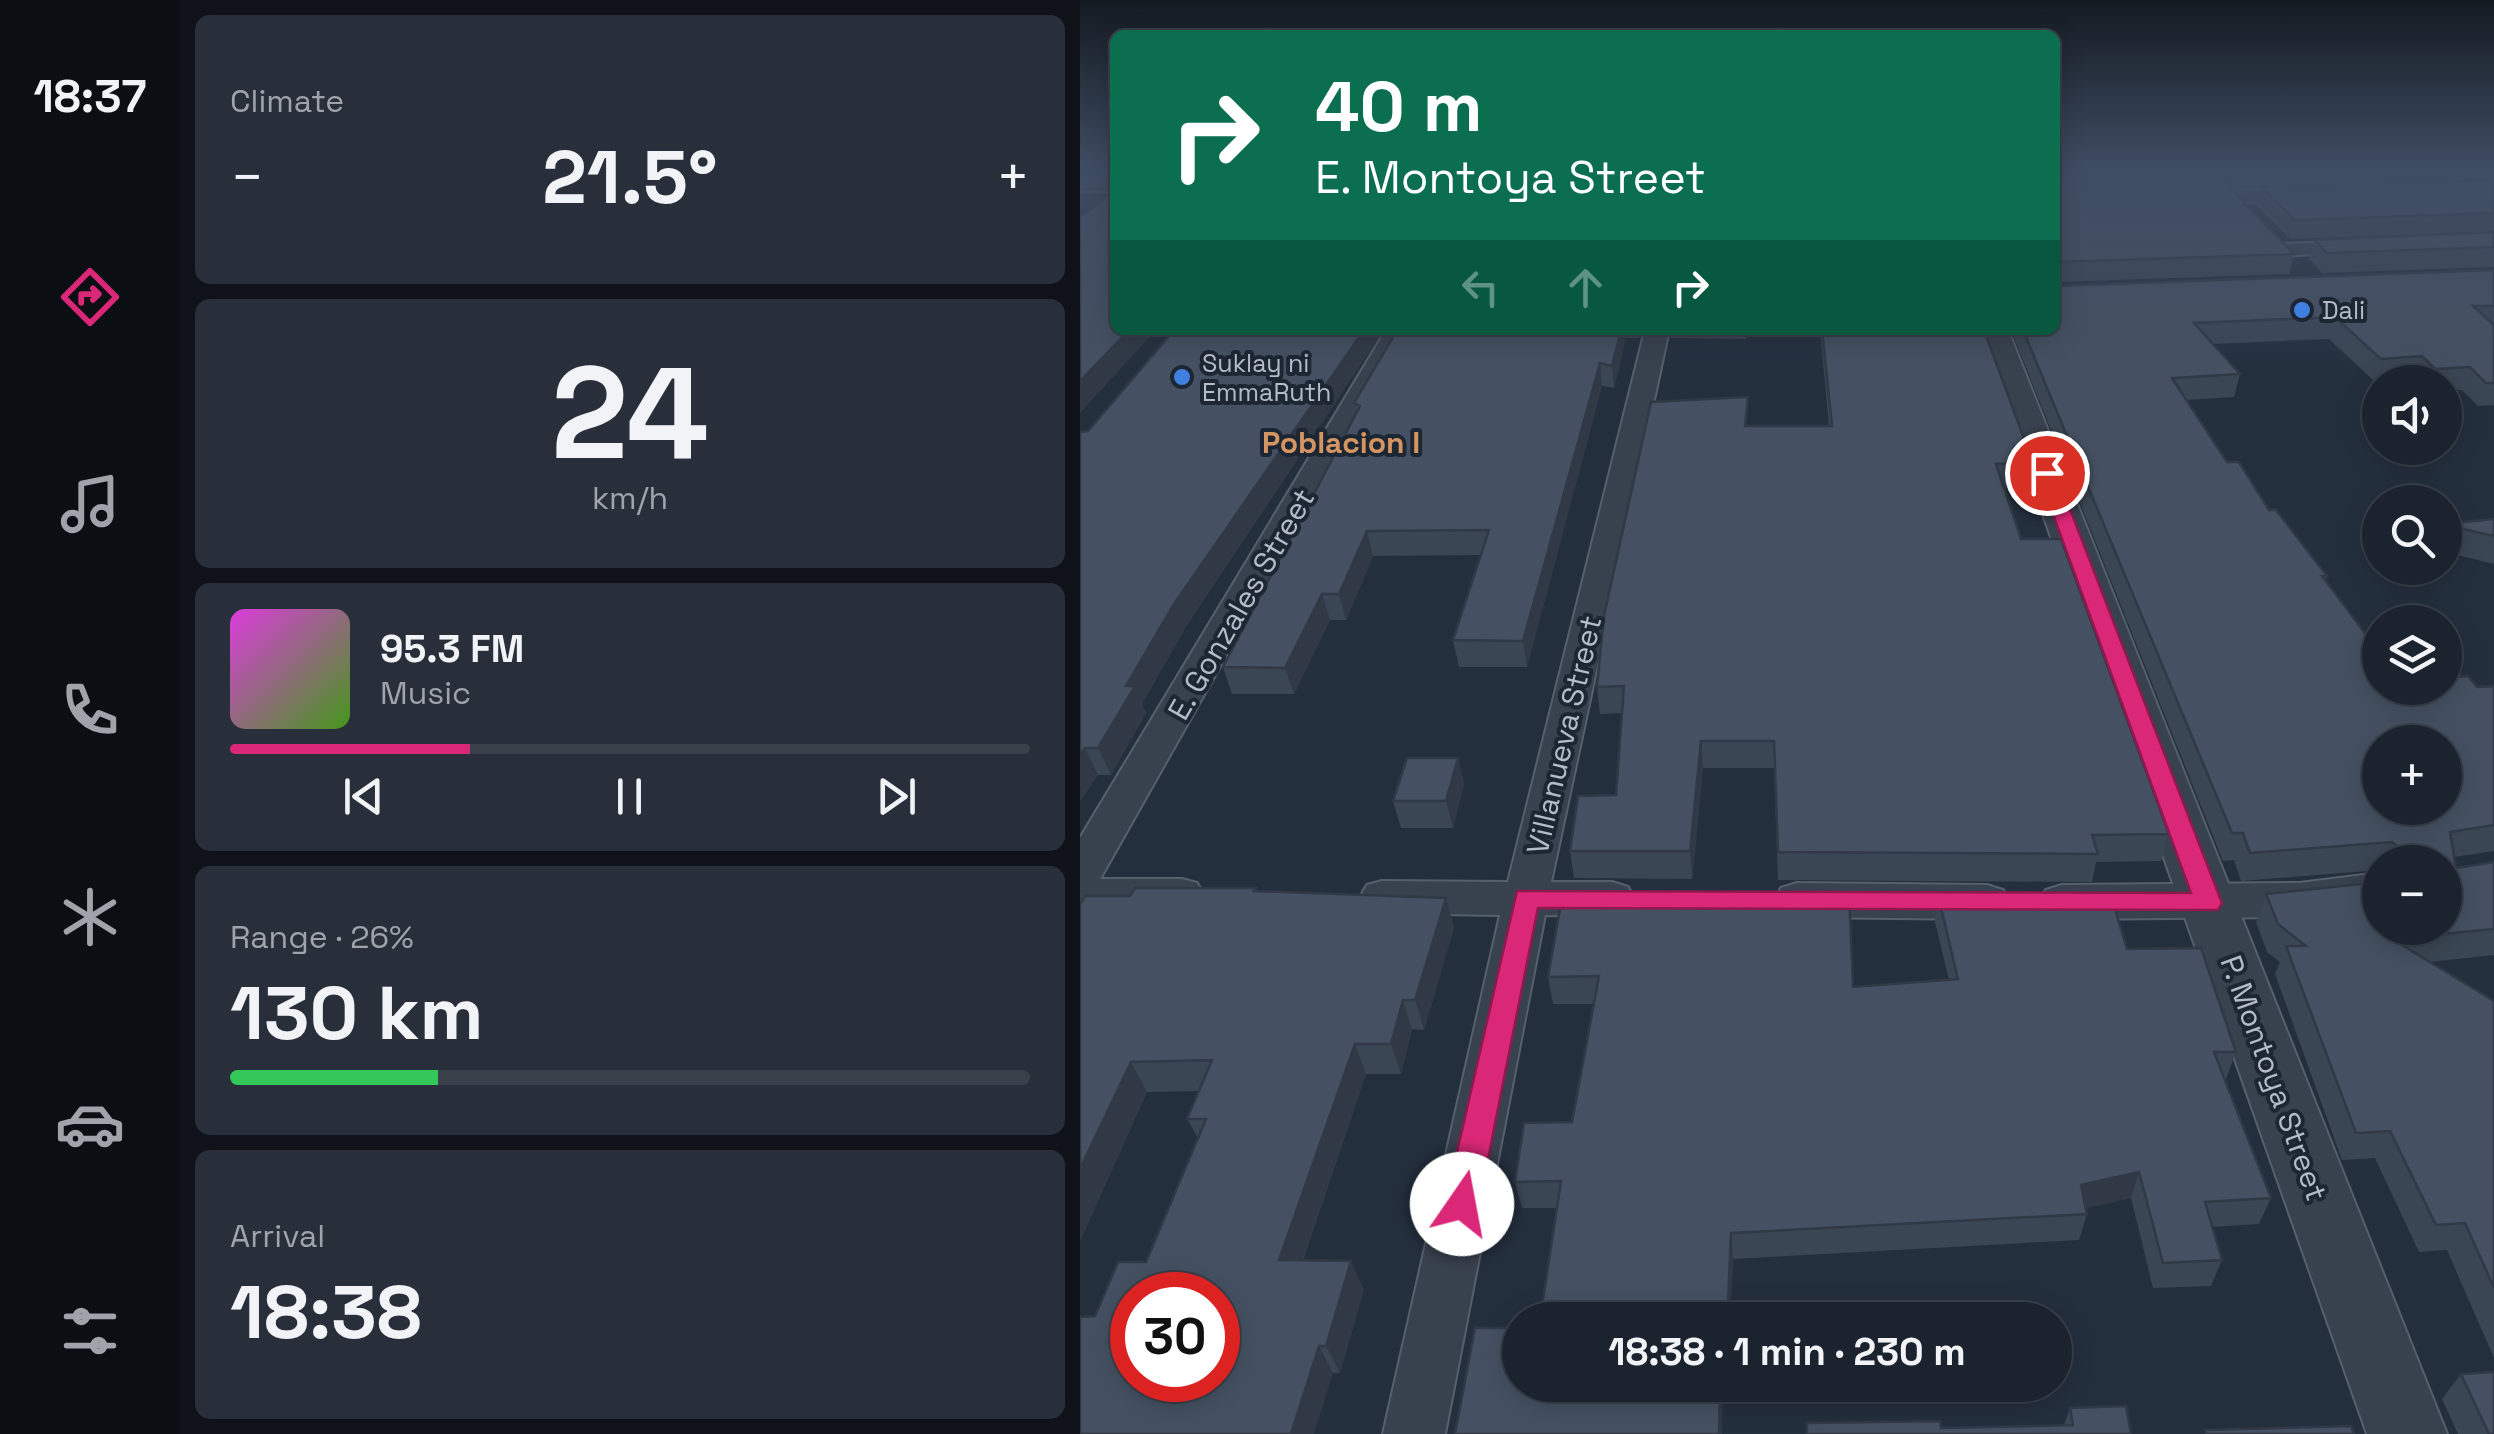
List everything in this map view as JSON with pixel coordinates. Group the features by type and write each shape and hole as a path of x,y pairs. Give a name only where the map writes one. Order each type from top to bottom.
{"street":[{"path":"2270,236 2378,246"},
{"path":"2270,236 2305,273"},
{"name":"E. Gonzales Street","path":"1080,875 1395,335"},
{"name":"Villanueva Street","path":"1414,1434 1526,898 1657,335"},
{"name":"P. Montoya Street","path":"1995,335 2407,1434"},
{"path":"1760,900 2208,903 2299,900 2362,891"},
{"path":"1080,894 1216,896"},
{"path":"1332,896 1663,899"}],"building":[{"path":"1080,235 1110,235 1110,335 1124,335 1080,381"},
{"path":"2060,235 2275,235 2294,254 2060,262"},
{"path":"2494,235 2494,247 2327,253 2315,240"},
{"path":"2494,270 2494,306 2473,306 2494,325 2494,383 2486,383 2470,367 2431,365 2422,356 2381,359 2335,317 2194,323 2240,374 2172,378 2227,462 2239,462 2269,510 2276,510 2362,629 2362,705 2462,705 2462,677 2468,676 2477,687 2494,686 2494,825 2450,832 2452,845 2392,842 2250,853 2243,833 2232,833 2025,335 2060,335 2060,286"},
{"path":"1170,335 1361,335 1174,604 1126,686 1135,686 1098,748 1085,748 1080,755 1080,432 1088,431"},
{"path":"1394,335 1620,335 1612,366 1600,363 1523,641 1453,640 1489,530 1367,531 1339,594 1322,594 1285,668 1223,667 1360,406 1354,403"},
{"path":"1823,335 1986,335 2033,463 1996,464 2021,539 2061,539 2169,834 2092,835 2098,854 1778,852 1774,741 1701,741 1690,851 1570,851 1578,796 1616,795 1624,686 1597,687 1604,616 1651,402 1748,397 1745,426 1832,426"},
{"path":"2494,519 2494,536 2462,529 2462,522"},
{"path":"1407,758 1458,758 1446,801 1393,801"},
{"path":"2494,862 2494,929 2462,932 2462,867"},
{"path":"2362,884 2362,945 2402,945 2494,1001 2494,1288 2465,1223 2436,1225 2390,1131 2356,1133 2286,946 2306,946 2278,924 2266,894"},
{"path":"1135,888 1256,888 1254,891 1446,898 1415,1000 1403,1000 1391,1044 1355,1044 1279,1260 1351,1261 1326,1346 1319,1346 1291,1434 1080,1434 1080,1317 1095,1316 1110,1281 1110,1402 1240,1402 1240,1272 1114,1272 1118,1262 1146,1262 1206,1119 1187,1119 1212,1060 1131,1062 1080,1169 1080,904 1085,896 1130,896"},
{"path":"1563,892 1849,894 1853,987 1958,979 1938,895 2111,896 2127,949 2201,948 2236,1052 2214,1052 2271,1198 2205,1202 2222,1260 2163,1263 2139,1172 2081,1185 2087,1214 1731,1233 1728,1302 1543,1302 1561,1181 1515,1182 1524,1123 1572,1122 1599,976 1548,977"},
{"path":"1475,1328 1502,1328 1502,1402 1720,1402 1719,1434 1455,1434"},
{"path":"2494,1372 2494,1434 2489,1434 2461,1374"},
{"path":"2126,1406 2131,1434 1807,1434 1807,1423 1940,1421 1941,1428 2073,1425 2070,1408"},
{"path":"2351,1426 2354,1434 2206,1434 2205,1430"}],"place":[{"name":"Dali","path":"2302,310"},
{"name":"Suklay ni EmmaRuth","path":"1182,377"}],"district":[{"name":"Poblacion I","path":"1341,442"}],"route":[{"path":"1462,1204 1526,898 2208,903 2047,473"}]}
